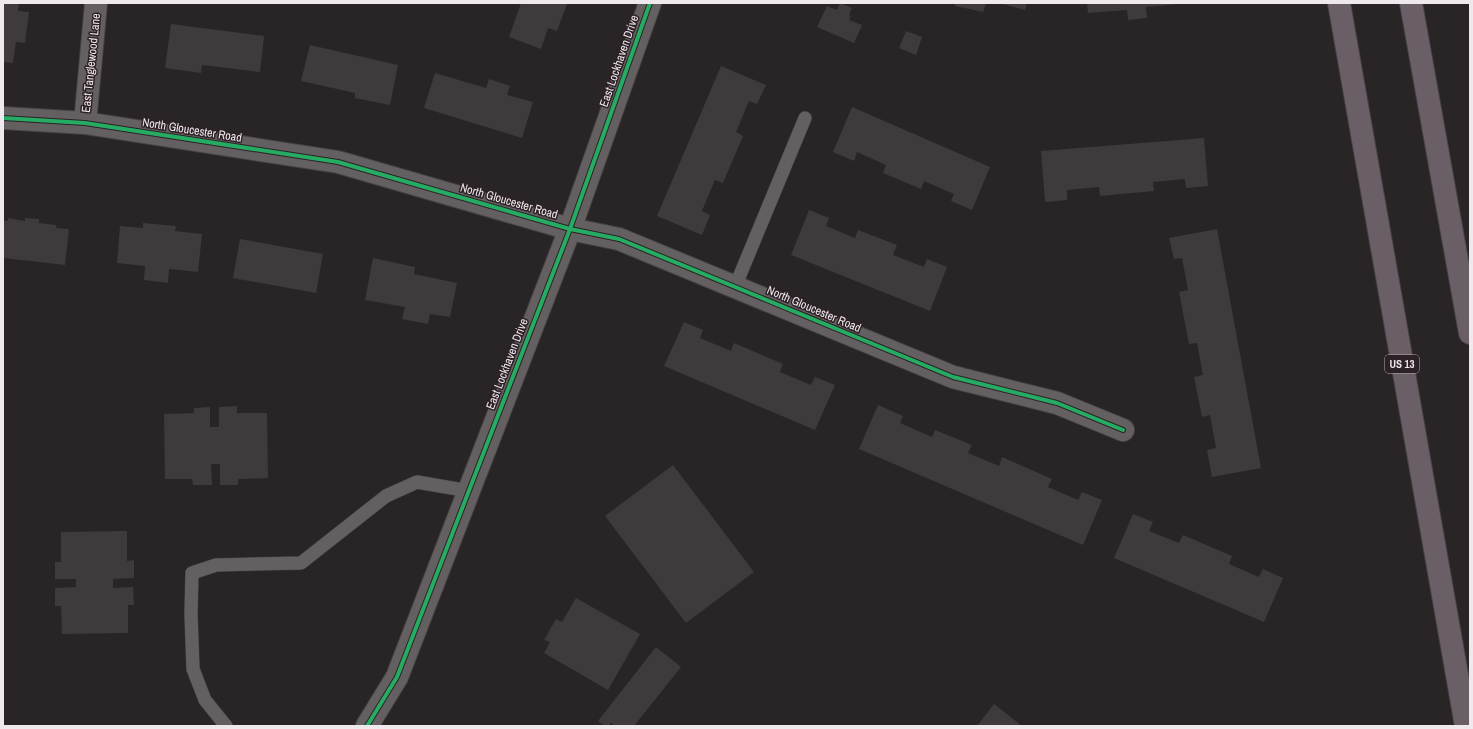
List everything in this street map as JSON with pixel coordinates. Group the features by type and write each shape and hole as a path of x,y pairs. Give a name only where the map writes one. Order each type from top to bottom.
{"highway":[{"name":"US 13","path":"1338,3 1466,726"},
{"path":"1411,3 1470,333"}],"street":[{"name":"East Tanglewood Lane","path":"85,123 96,3"},
{"name":"East Lockhaven Drive","path":"367,726 398,677 570,229 650,3"},
{"name":"North Gloucester Road","path":"3,118 85,123 338,162 570,229 619,239 953,378 1057,403 1123,430"}],"lane":[{"path":"736,287 805,118"},
{"path":"226,726 204,700 194,669 191,614 192,573 216,565 301,564 386,496 417,482 469,491"}],"building":[{"path":"3,3 19,3 18,11 29,12 25,43 16,42 13,63 3,62"},
{"path":"521,3 567,4 557,31 548,28 541,49 509,37"},
{"path":"840,3 852,8 849,15 851,16 849,20 862,25 854,43 817,27 827,6 837,10"},
{"path":"955,3 986,3 983,12 955,6"},
{"path":"999,3 1027,3 1025,10"},
{"path":"1087,3 1178,4 1146,7 1147,18 1128,20 1127,10 1088,13"},
{"path":"171,24 264,36 260,72 202,65 201,73 165,68"},
{"path":"906,31 922,37 916,55 899,48"},
{"path":"310,45 398,65 390,105 355,98 355,93 301,81"},
{"path":"721,66 766,85 757,104 749,101 736,132 743,136 723,183 715,180 702,211 710,215 702,235 657,216"},
{"path":"435,73 486,88 489,79 510,86 507,95 533,102 522,138 424,108"},
{"path":"852,107 990,167 972,210 951,201 954,194 924,181 921,189 883,173 886,165 857,152 854,161 833,152"},
{"path":"1204,138 1208,186 1186,188 1185,179 1153,182 1154,191 1100,196 1099,187 1067,190 1067,200 1045,202 1041,151"},
{"path":"809,210 829,218 826,226 855,238 858,230 897,245 893,255 924,267 927,259 947,267 930,311 791,255"},
{"path":"8,218 25,221 25,218 39,219 39,223 56,225 56,228 69,229 65,265 3,258 3,220 8,221"},
{"path":"143,223 176,226 175,231 202,234 198,272 169,269 168,283 144,280 145,266 117,263 120,226 143,228"},
{"path":"1217,229 1261,468 1212,477 1207,450 1216,448 1210,415 1202,417 1194,377 1203,375 1197,343 1189,344 1179,292 1188,290 1182,258 1174,259 1169,238"},
{"path":"240,239 323,254 316,293 233,278"},
{"path":"373,258 415,267 414,274 457,283 450,317 430,314 428,324 402,319 405,307 365,300"},
{"path":"684,322 703,330 700,338 731,351 734,343 783,364 780,372 811,385 815,377 835,385 815,430 664,366"},
{"path":"878,405 903,416 900,423 932,437 935,430 972,445 968,453 999,466 1002,457 1052,479 1048,487 1078,500 1082,492 1102,500 1083,545 859,449"},
{"path":"237,406 237,413 267,413 268,478 238,479 238,485 220,485 220,464 211,464 212,485 193,485 192,479 165,479 164,414 194,413 194,408 210,407 210,427 219,427 219,407"},
{"path":"673,465 754,572 686,623 605,516"},
{"path":"1133,514 1153,522 1149,531 1179,543 1183,535 1232,556 1229,564 1259,577 1263,569 1283,578 1264,622 1114,558"},
{"path":"127,531 127,561 134,560 134,578 113,579 113,588 133,587 134,605 128,605 128,633 62,634 61,606 55,606 55,588 76,587 76,579 55,579 55,562 61,562 61,532"},
{"path":"576,598 640,634 608,690 544,653 550,642 544,640 556,619 562,622"},
{"path":"656,647 681,667 634,726 615,726 611,723 609,726 605,726 598,721"},
{"path":"994,704 1022,726 977,726"}],"cycle path":[{"path":"367,726 397,677 570,229 650,3"},
{"path":"3,118 85,123 338,162 570,229 619,239 953,377 1057,403 1123,430"}]}
